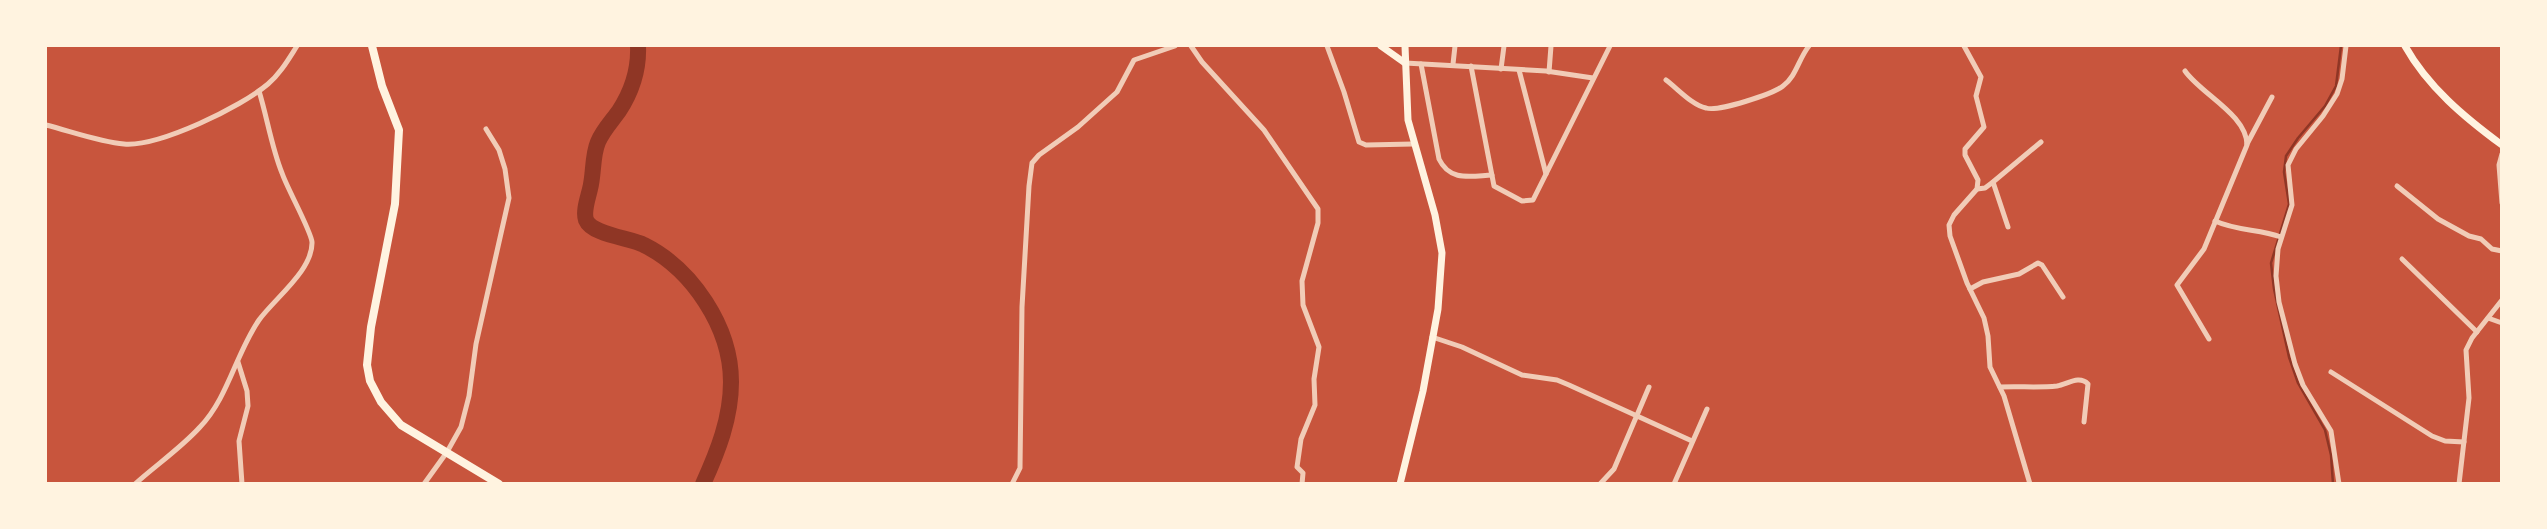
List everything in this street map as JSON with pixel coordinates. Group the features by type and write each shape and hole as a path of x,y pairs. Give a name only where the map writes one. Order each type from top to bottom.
{"main road":[{"path":"372,46 382,86 399,130 395,204 371,327 367,365 370,381 381,402 401,425 499,484"},
{"path":"1381,46 1405,63"},
{"path":"1400,484 1423,391 1441,289 1442,253 1435,215 1408,120 1405,46"},
{"path":"2404,46 2420,70 2444,97 2501,145"}],"street":[{"path":"46,125 123,144 142,144 165,137 210,118 259,91 281,71 297,46"},
{"path":"1012,484 1020,468 1022,307 1032,163 1117,92 1134,60 1175,46"},
{"path":"1191,46 1202,62 1264,130 1318,209 1318,223 1302,281 1303,305 1320,347 1314,379 1315,405 1301,439 1297,467 1303,473 1302,484"},
{"path":"1327,46 1359,142 1366,145 1413,144"},
{"path":"1453,64 1455,46"},
{"path":"1501,69 1504,46"},
{"path":"1549,72 1551,46"},
{"path":"1471,66 1494,186 1522,201 1533,200 1610,46"},
{"path":"1667,80 1706,108 1719,109 1783,87 1809,46"},
{"path":"1964,46 1981,77 1976,96 1984,127 1965,149 1965,155 1978,180 1977,189 1954,215 1950,236 1984,318 1990,367 2000,387 2030,484"},
{"path":"2339,484 2331,431 2303,385 2295,364 2279,302 2276,276 2281,237 2292,205 2288,165 2299,144 2323,116 2337,93 2342,79 2346,46"},
{"path":"1405,63 1453,64 1593,78"},
{"path":"1421,64 1439,159 1443,167 1458,177 1492,175"},
{"path":"1519,70 1546,174"},
{"path":"2185,71 2200,89 2228,110 2244,131 2247,145"},
{"path":"135,484 200,428 238,362 243,344 309,259 312,240 281,172 259,91"},
{"path":"2209,338 2177,285 2204,249 2247,145 2272,97"},
{"path":"424,484 447,452 464,417 476,344 509,198 499,150 486,129"},
{"path":"1977,189 1985,188 2041,142"},
{"path":"2501,154 2501,203"},
{"path":"1993,182 2008,226"},
{"path":"2397,186 2438,219 2501,251"},
{"path":"2215,221 2238,229 2261,230 2281,237"},
{"path":"2402,259 2477,332"},
{"path":"1970,289 1983,282 2019,274 2038,263 2063,297"},
{"path":"2459,484 2469,391 2466,354 2470,341 2501,300"},
{"path":"2488,318 2501,323"},
{"path":"1432,337 1462,346 1522,375 1558,380 1692,441"},
{"path":"238,362 247,391 248,406 239,441 242,484"},
{"path":"2331,372 2432,436 2445,441 2464,442"},
{"path":"2000,387 2058,386 2086,380 2088,384 2084,422"},
{"path":"1600,484 1614,469 1650,387"},
{"path":"1674,484 1707,409"}],"waterway":[{"path":"638,46 636,71 628,96 596,147 585,216 596,229 644,245 662,256 693,284 716,321 729,361 729,408 723,434 703,484"},
{"path":"2333,484 2331,455 2325,430 2298,383 2289,357 2271,263 2289,204 2284,172 2286,156 2325,106 2336,86 2341,46"}]}
